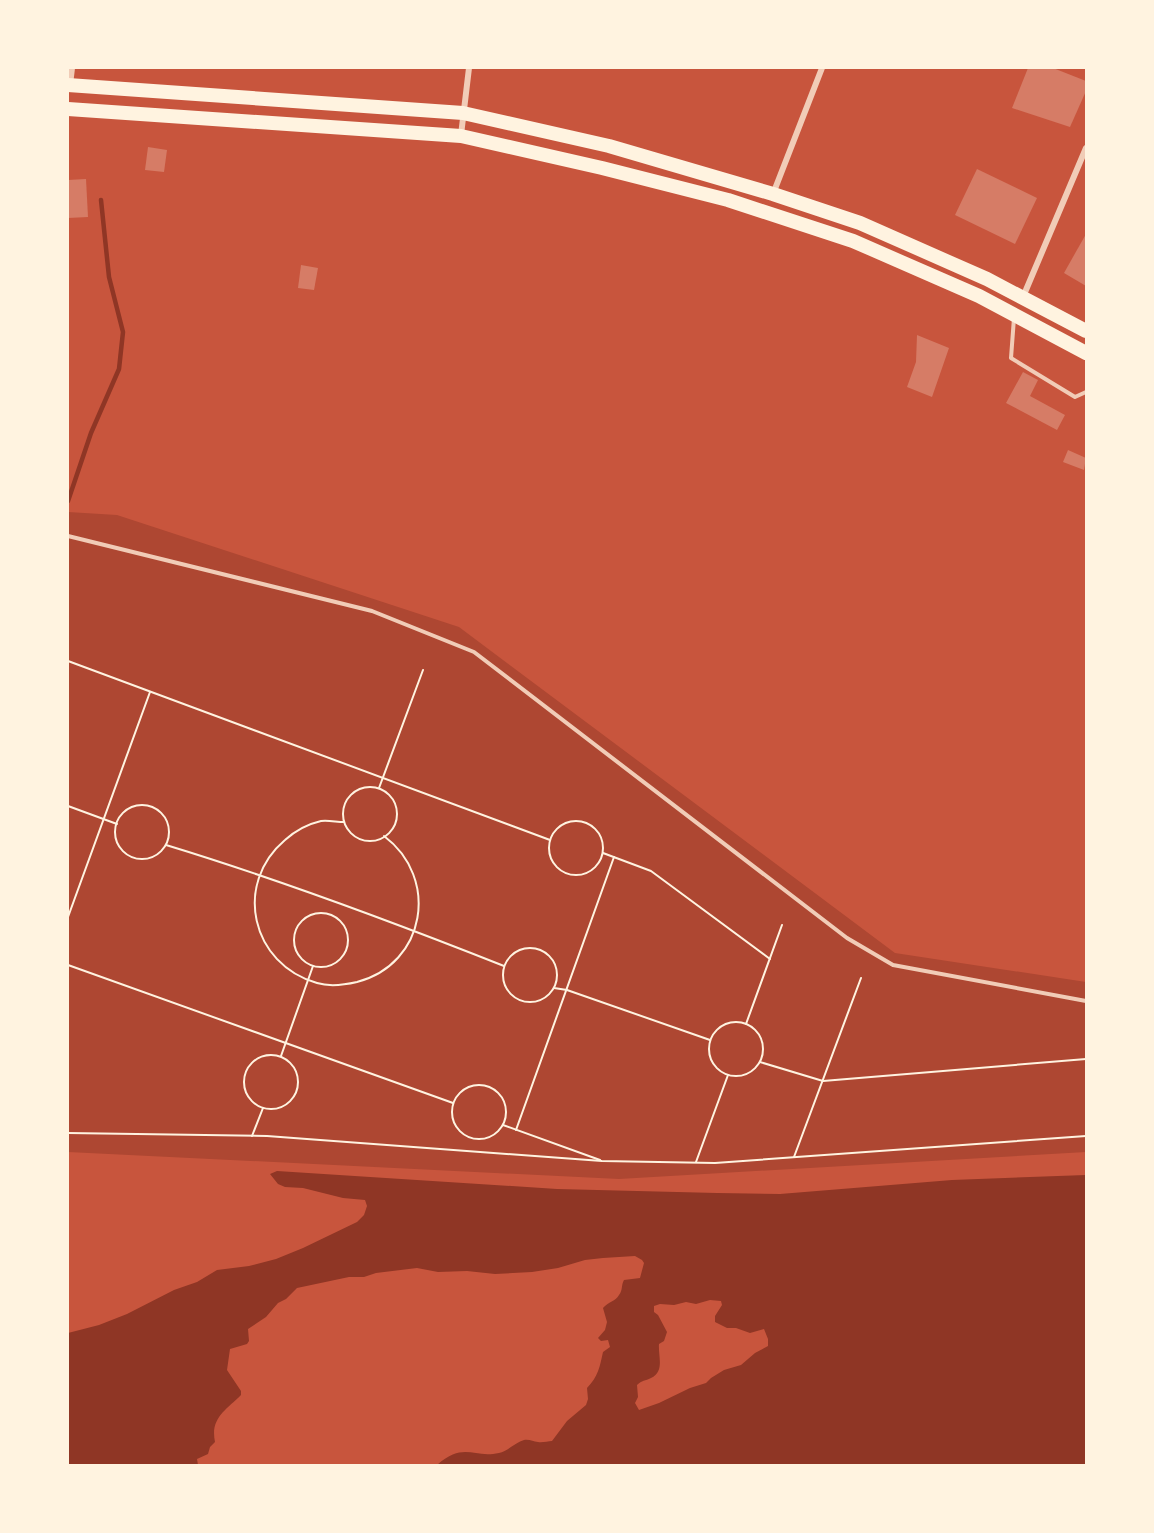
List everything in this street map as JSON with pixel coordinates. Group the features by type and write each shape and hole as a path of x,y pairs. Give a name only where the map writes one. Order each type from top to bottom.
{"main road":[{"path":"68,85 464,113 609,146 773,194 860,223 987,279 1086,331"},
{"path":"68,109 461,136 602,168 728,200 853,241 979,296 1086,353"}],"street":[{"path":"68,85 70,68"},
{"path":"461,136 469,68"},
{"path":"773,194 822,68"},
{"path":"1023,298 1086,148"}],"lane":[{"path":"1014,314 1011,358 1075,396 1086,392"},
{"path":"68,536 372,611 474,652 848,938 893,965 1086,1001"}],"path":[{"path":"68,661 550,840"},
{"path":"380,788 423,670"},
{"path":"68,917 150,691"},
{"path":"371,787 380,788 393,800 397,818 394,826 384,836 371,841 362,839 354,835 344,822 344,805 354,791 371,787"},
{"path":"68,806 117,824"},
{"path":"144,806 152,807 166,819 169,837 166,845 153,858 144,860 134,858 121,848 117,841 117,824 127,810 144,806"},
{"path":"344,822 321,821 295,831 273,849 259,873 253,901 258,929 271,954 292,973 318,984 344,985 370,979 392,964 409,944 418,919 419,892 411,867 396,845 384,836"},
{"path":"568,822 585,823 599,835 603,853 594,868 577,876 568,874 554,864 549,848 550,840 554,832 568,822"},
{"path":"166,845 259,873 504,966"},
{"path":"603,853 651,871 770,959"},
{"path":"516,1130 614,857"},
{"path":"314,914 331,915 344,927 348,935 348,945 339,961 331,966 313,966 299,956 295,948 295,932 306,918 314,914"},
{"path":"746,1024 782,926"},
{"path":"522,949 540,950 547,954 556,970 554,988 540,1000 522,1001 514,997 504,983 504,966 508,959 522,949"},
{"path":"68,965 453,1103"},
{"path":"281,1056 313,966"},
{"path":"794,1157 861,978"},
{"path":"554,988 567,990 711,1040"},
{"path":"729,1023 746,1024 760,1035 763,1053 760,1062 746,1074 728,1075 714,1065 709,1048 711,1040 721,1026 729,1023"},
{"path":"264,1056 281,1056 294,1068 298,1086 295,1095 281,1107 272,1109 263,1107 249,1098 244,1081 245,1073 249,1065 264,1056"},
{"path":"760,1062 823,1081 1086,1059"},
{"path":"696,1162 728,1075"},
{"path":"471,1086 489,1087 502,1099 505,1107 506,1116 502,1125 489,1137 471,1138 457,1128 453,1120 453,1103 457,1096 471,1086"},
{"path":"252,1136 263,1107"},
{"path":"502,1125 602,1161"},
{"path":"68,1132 252,1136 602,1161 715,1163 1086,1136"}],"shaded area":[{"path":"68,512 117,515 459,627 895,953 1086,982 1086,1152 619,1179 68,1152"},
{"path":"277,1171 557,1189 780,1194 952,1180 1086,1175 1086,1465 437,1465 462,1452 490,1454 502,1452 524,1440 552,1441 567,1421 586,1405 587,1388 600,1367 603,1352 610,1347 608,1340 601,1341 598,1338 605,1330 607,1322 603,1308 618,1297 624,1280 640,1278 644,1263 635,1256 585,1260 558,1268 532,1272 495,1274 467,1271 438,1272 417,1268 376,1273 364,1277 349,1277 297,1288 286,1299 278,1303 266,1317 248,1329 247,1344 230,1349 227,1370 241,1391 241,1395 220,1415 215,1427 215,1442 208,1454 197,1459 198,1465 68,1465 68,1333 99,1325 127,1314 174,1290 197,1282 217,1270 249,1266 276,1259 357,1222 364,1215 367,1206 365,1200 343,1198 303,1188 285,1187 278,1184 270,1174","holes":["710,1300 721,1301 722,1305 715,1316 715,1322 727,1328 736,1328 750,1333 764,1329 768,1346 741,1365 724,1370 706,1383 639,1410 635,1403 638,1397 637,1385 651,1378 658,1371 659,1344 664,1341 667,1332 654,1312 654,1306 686,1302 696,1304"]}],"building":[{"path":"1028,68 1053,68 1086,81 1086,91 1070,127 1012,108"},
{"path":"148,147 167,150 164,172 145,170"},
{"path":"977,169 1037,198 1015,244 955,215"},
{"path":"86,179 88,217 68,218 68,180"},
{"path":"1086,234 1086,286 1064,273"},
{"path":"301,265 318,268 314,290 298,288"},
{"path":"917,335 949,348 932,397 907,387 916,362"},
{"path":"1023,372 1038,380 1030,396 1065,415 1057,430 1006,403"},
{"path":"1068,450 1086,458 1084,470 1063,462"}],"waterway":[{"path":"68,501 91,433 119,369 123,332 109,277 101,200"}]}
